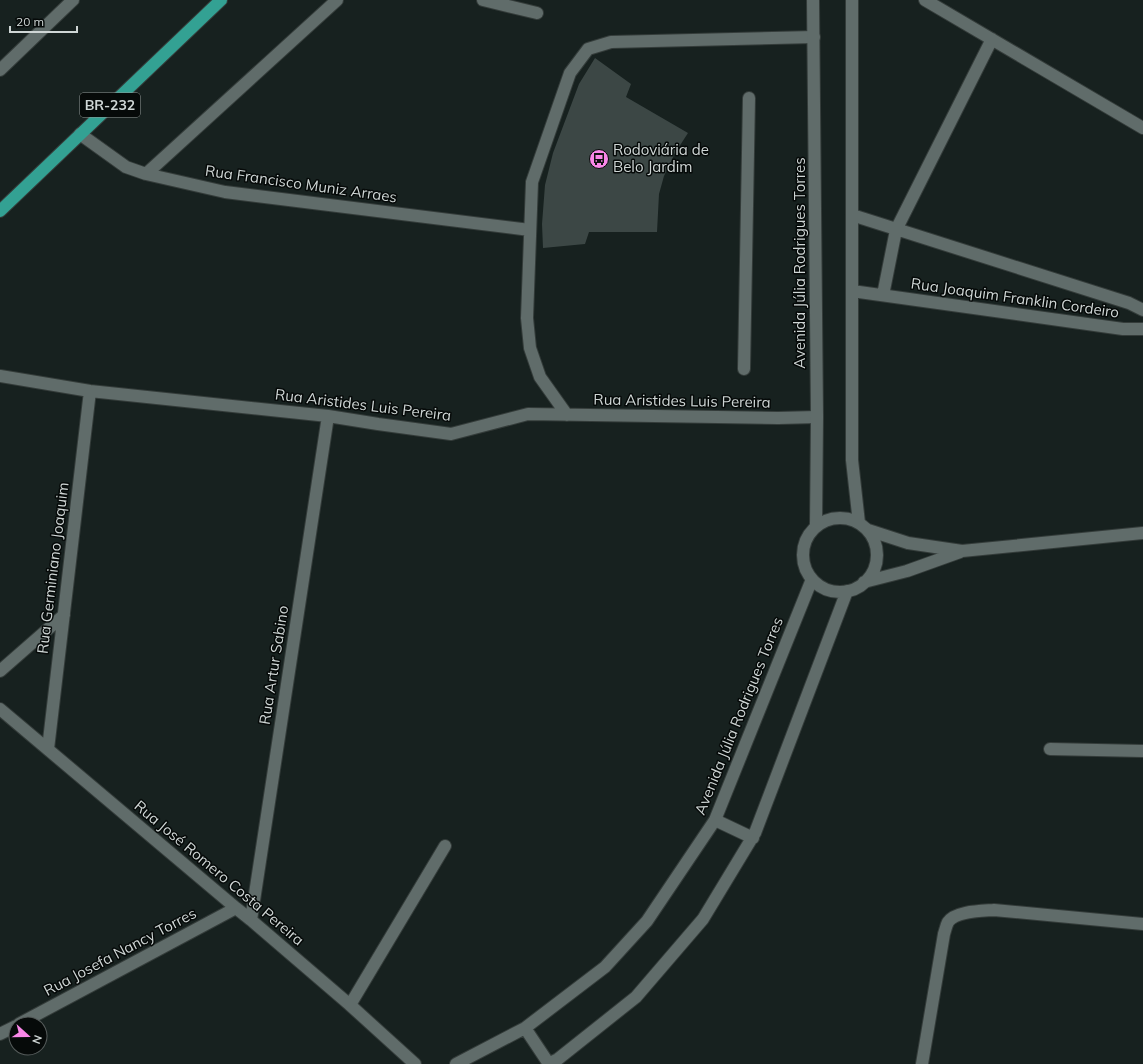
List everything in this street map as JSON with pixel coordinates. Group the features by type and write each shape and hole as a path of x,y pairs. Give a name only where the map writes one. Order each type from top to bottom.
{"highway":[{"name":"BR-232","path":"0,211 221,0"}],"street":[{"path":"0,70 73,0"},
{"path":"146,174 337,0"},
{"path":"483,0 538,13"},
{"name":"Avenida Júlia Rodrigues Torres","path":"813,0 817,417 816,526"},
{"path":"852,0 852,460 864,527 874,540 876,563 872,574 856,588 837,592 828,590 812,579 806,569 803,558 804,546 809,535 816,526 837,518 849,519 864,527 908,543 962,552"},
{"path":"925,0 1143,128"},
{"path":"567,414 540,377 530,348 528,318 532,182 570,73 588,49 611,42 814,36"},
{"path":"883,296 896,230 992,40"},
{"path":"744,369 748,98"},
{"name":"Rua Francisco Muniz Arraes","path":"80,134 126,166 146,174 225,192 530,230"},
{"name":"Rua Joaquim Franklin Cordeiro","path":"852,215 1129,303 1143,310"},
{"name":"Rua Joaquim Franklin Cordeiro","path":"852,291 1123,329 1143,329"},
{"name":"Rua Aristides Luis Pereira","path":"0,376 90,391 328,416 452,434 528,414 778,418 817,417"},
{"name":"Rua Germiniano Joaquim","path":"48,749 90,391"},
{"name":"Rua Artur Sabino","path":"252,920 328,416"},
{"path":"864,582 929,564 962,552 1143,533"},
{"name":"Avenida Júlia Rodrigues Torres","path":"456,1064 525,1028 605,967 647,921 715,820 812,579"},
{"path":"525,1028 549,1064 558,1059 636,998 703,919 753,838 847,591"},
{"path":"0,671 64,615"},
{"name":"Rua José Romero Costa Pereira","path":"0,709 252,920 415,1064"},
{"path":"1050,749 1143,751"},
{"path":"715,820 753,838"},
{"path":"350,1005 446,846"},
{"name":"Rua Josefa Nancy Torres","path":"34,1016 236,908"},
{"path":"922,1064 944,934 948,922 957,916 971,912 994,910 1143,924"}],"building":[{"path":"595,58 631,84 626,97 688,133 675,153 664,176 659,194 657,232 589,232 585,244 543,248 542,224 545,185 553,153 579,84"}],"place":[{"name":"Rodoviária de Belo Jardim","path":"599,159"}]}
